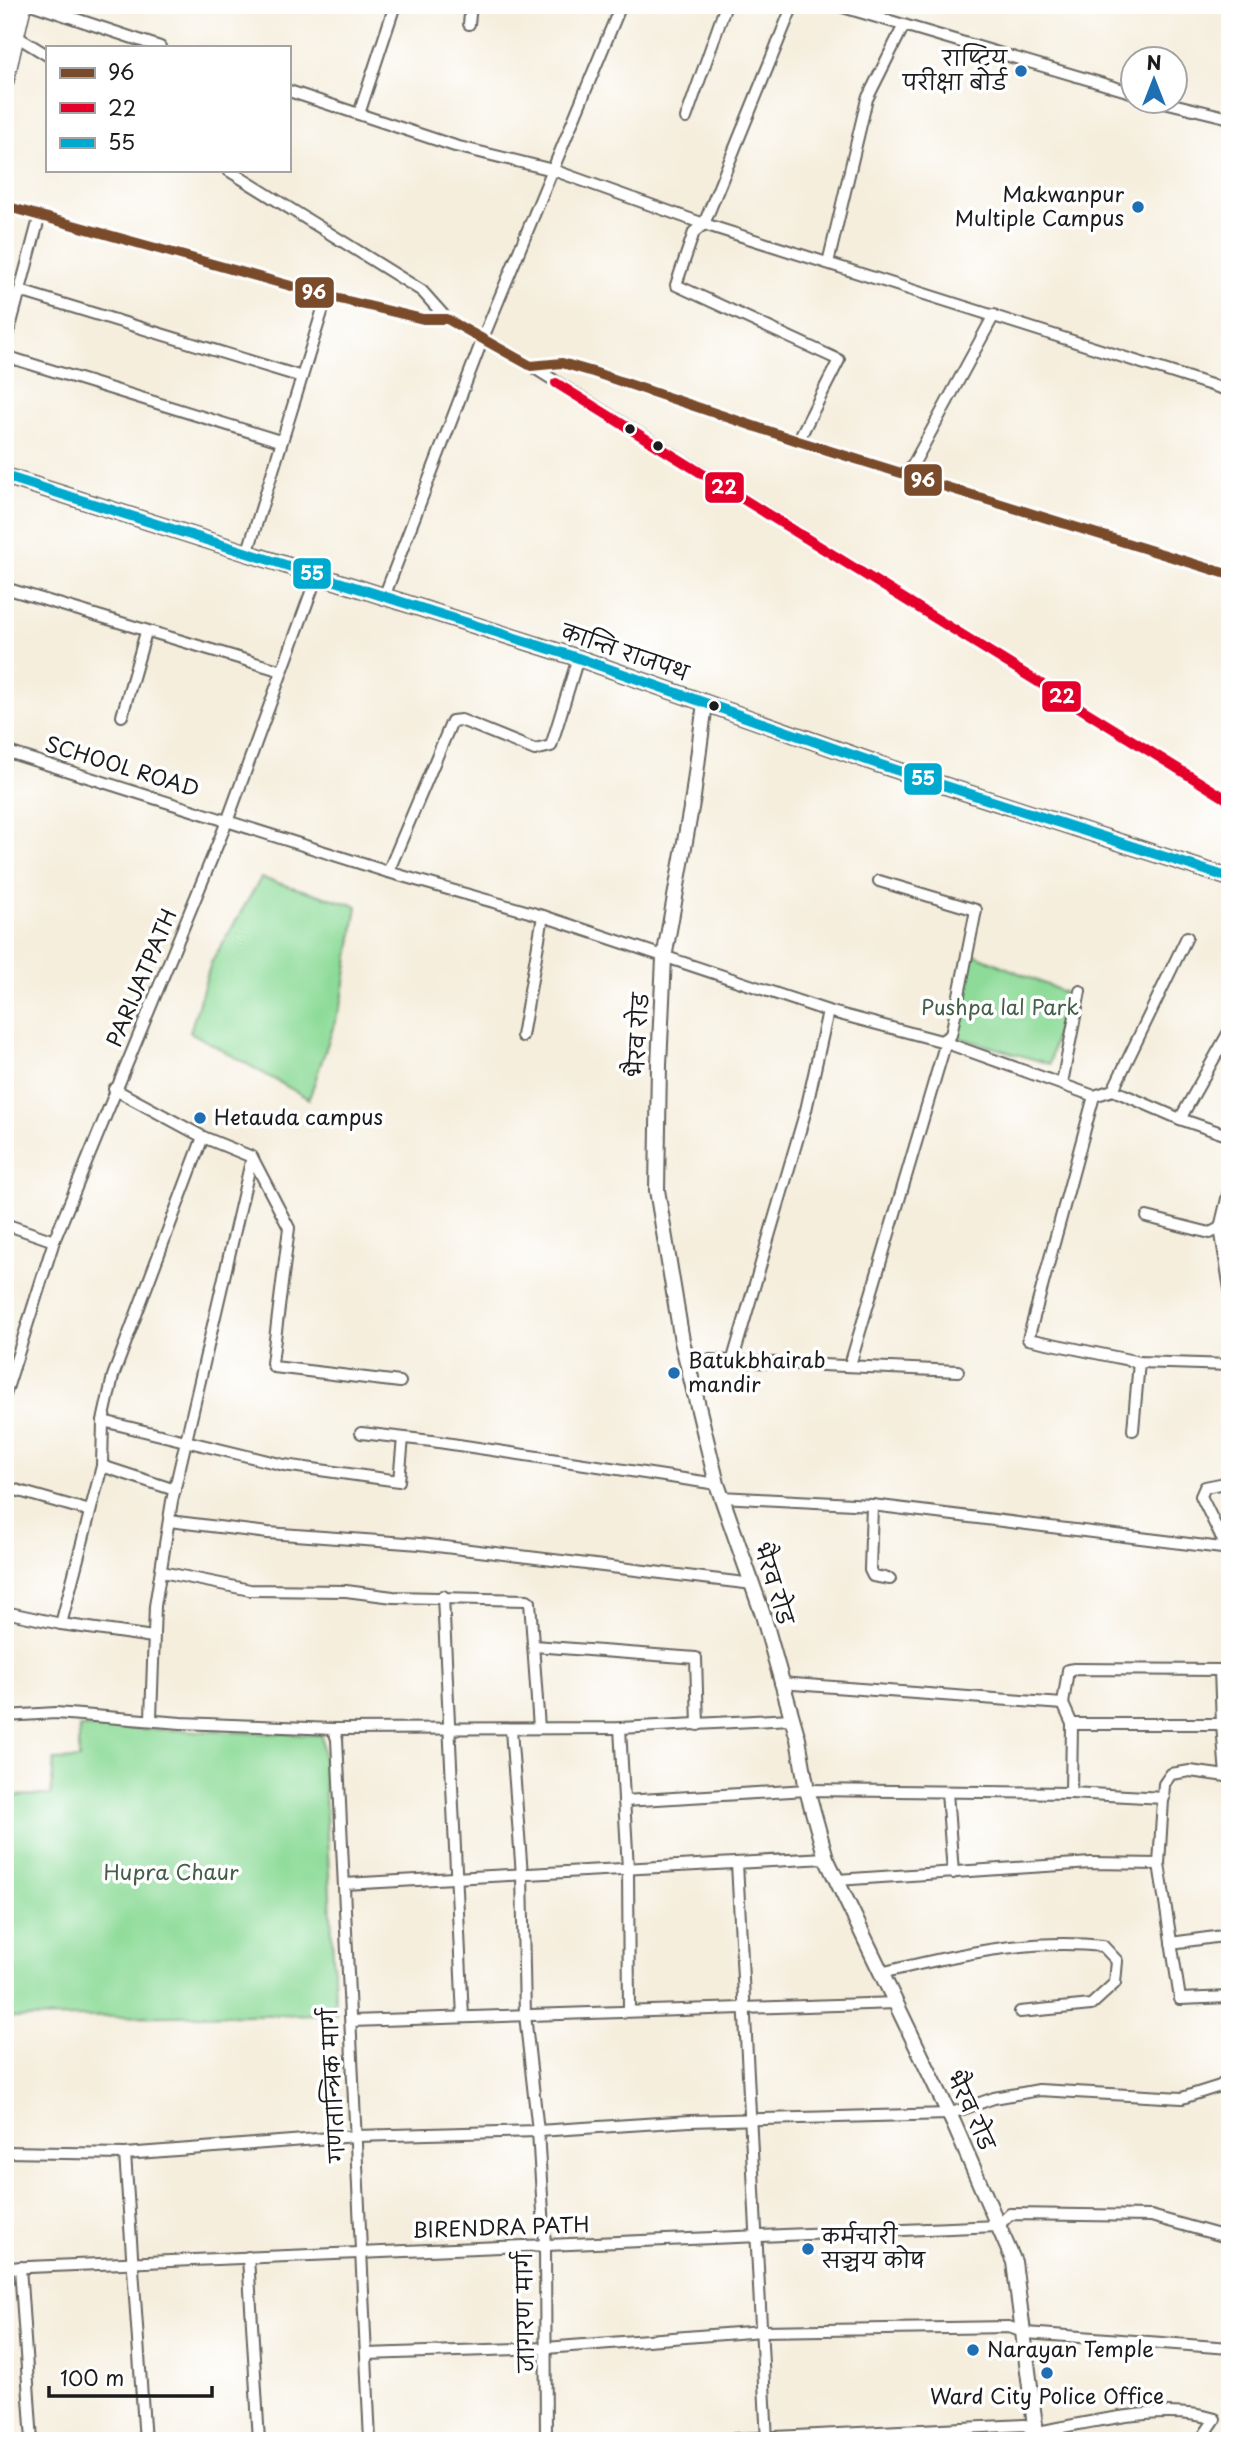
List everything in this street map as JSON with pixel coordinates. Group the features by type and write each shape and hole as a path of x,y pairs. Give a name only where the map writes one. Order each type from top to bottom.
{"main road":[{"path":"5,82 23,5"},
{"name":"कान्ति राजपथ","path":"5,476 578,658 881,765 1230,878"},
{"name":"भैरव रोड","path":"705,703 693,797 664,958 657,1190 686,1359 719,1490 753,1584 792,1719 807,1790 826,1858 949,2114 1014,2262 1026,2333 1037,2436"}],"street":[{"path":"34,5 157,46"},
{"path":"359,114 395,5"},
{"path":"469,24 471,5"},
{"path":"384,597 484,338 621,5"},
{"path":"686,118 726,5"},
{"path":"793,5 705,224 694,232 676,285 839,360 798,441"},
{"path":"836,5 1120,89"},
{"path":"879,18 883,5"},
{"path":"828,263 867,99 904,26"},
{"path":"16,36 46,54"},
{"path":"290,90 455,146 554,170 705,224 1230,391"},
{"path":"1190,108 1230,118"},
{"path":"231,172 422,291 447,319 530,366 1230,801"},
{"path":"5,206 327,296 423,318 447,319"},
{"path":"5,346 40,215"},
{"path":"20,291 302,377"},
{"path":"248,551 327,296"},
{"path":"908,474 994,315"},
{"path":"5,356 280,441"},
{"path":"530,366 562,363 798,441 1230,575"},
{"name":"PARIJATPATH","path":"5,1395 54,1241 114,1088 228,819 317,576"},
{"path":"5,587 146,632 282,671"},
{"path":"122,716 146,632"},
{"path":"388,872 452,721 461,720 535,750 543,750 551,746 578,658"},
{"name":"SCHOOL ROAD","path":"5,751 228,819 388,872 543,916 828,1011 943,1043 1094,1096"},
{"path":"850,1364 943,1043 951,1035 976,910 879,881"},
{"path":"522,1037 543,916"},
{"path":"1114,1090 1186,937"},
{"path":"1062,1083 1080,991"},
{"path":"733,1359 806,1110 828,1011"},
{"path":"1180,1119 1230,1030"},
{"path":"114,1088 203,1137 252,1157 289,1228 272,1363 274,1367 400,1382"},
{"path":"1230,1136 1180,1119 1114,1090 1094,1096 1028,1339 1139,1362 1230,1365"},
{"path":"61,1624 102,1466 103,1421 113,1376 203,1137"},
{"path":"151,1718 153,1637 169,1521 252,1157"},
{"path":"1230,1186 1225,1229 1230,1289"},
{"path":"1147,1217 1210,1233 1225,1229"},
{"path":"5,1224 54,1241"},
{"path":"686,1359 850,1364 958,1371"},
{"path":"1133,1430 1139,1362"},
{"path":"103,1421 186,1444 284,1465 399,1481 403,1438"},
{"path":"360,1433 719,1490 872,1505 1229,1549"},
{"path":"102,1466 175,1490"},
{"path":"1229,1549 1201,1496 1205,1487 1230,1482"},
{"path":"5,1487 90,1511"},
{"path":"872,1505 870,1570 873,1576 890,1579"},
{"path":"169,1521 268,1533 420,1544 753,1584"},
{"path":"162,1572 250,1590 527,1600 530,1602 539,1728"},
{"path":"443,1596 454,1878 463,2017"},
{"path":"5,1612 61,1624 153,1637"},
{"path":"534,1646 696,1658 698,1725"},
{"path":"1071,1793 1072,1724 1063,1704 1068,1670 1220,1670 1228,1777 1190,1771 1171,1774 1164,1784 1159,1864 1180,1998 1230,1997"},
{"path":"780,1683 1063,1704"},
{"path":"5,1716 56,1713 151,1718 172,1722 333,1729 511,1730 698,1725 792,1719"},
{"path":"1072,1724 1222,1724"},
{"path":"620,1728 628,1869 629,2011"},
{"name":"गणतान्त्रिक मार्ग","path":"333,1729 337,1739 370,2441"},
{"name":"जागरण मार्ग","path":"511,1730 522,1875 525,2015 538,2131 545,2245 547,2441"},
{"path":"624,1801 807,1790 1071,1793 1164,1798"},
{"path":"947,1792 953,1873"},
{"path":"344,1884 826,1858"},
{"path":"737,1863 767,2439"},
{"path":"837,1880 1091,1863 1159,1864"},
{"path":"1171,1944 1230,1935"},
{"path":"881,1973 964,1952 1036,1945 1103,1946 1116,1961 1115,1983 1091,2005 1020,2012"},
{"path":"351,2021 896,2003"},
{"path":"5,2152 125,2154 356,2136 949,2114 994,2098 1039,2090 1182,2098 1220,2087 1230,2078"},
{"path":"125,2154 135,2262 145,2441"},
{"name":"BIRENDRA PATH","path":"5,2268 998,2226 1010,2214 1151,2216 1230,2238"},
{"path":"248,2257 259,2441"},
{"path":"20,2267 32,2441"},
{"path":"366,2354 546,2348 762,2332 1009,2328 1026,2333 1230,2348"},
{"path":"692,2441 1024,2425 1037,2436 1131,2416 1169,2414 1215,2419 1200,2441"}],"green space":[{"path":"261,878 357,906 342,1001 309,1099 190,1032 211,963"},
{"name":"Pushpa lal Park","path":"971,953 1064,992 1050,1064 951,1035"},
{"name":"Hupra Chaur","path":"79,1727 322,1735 336,2014 5,2018 5,1796 51,1795 54,1760 79,1759"}],"transit line":[{"name":"96","path":"5,206 327,296 423,319 447,319 531,366 562,363 593,372 798,441 1230,575"},
{"name":"22","path":"556,383 1230,801"},
{"name":"55","path":"5,476 578,658 881,765 1230,878"}],"place":[{"name":"राष्ट्रिय परीक्षा बोर्ड","path":"1021,71"},
{"name":"Makwanpur Multiple Campus","path":"1138,207"},
{"name":"Hetauda campus","path":"200,1118"},
{"name":"Batukbhairab mandir","path":"674,1373"},
{"name":"कर्मचारी सञ्चय कोष","path":"808,2249"},
{"name":"Narayan Temple","path":"973,2350"},
{"name":"Ward City Police Office","path":"1047,2373"}]}
